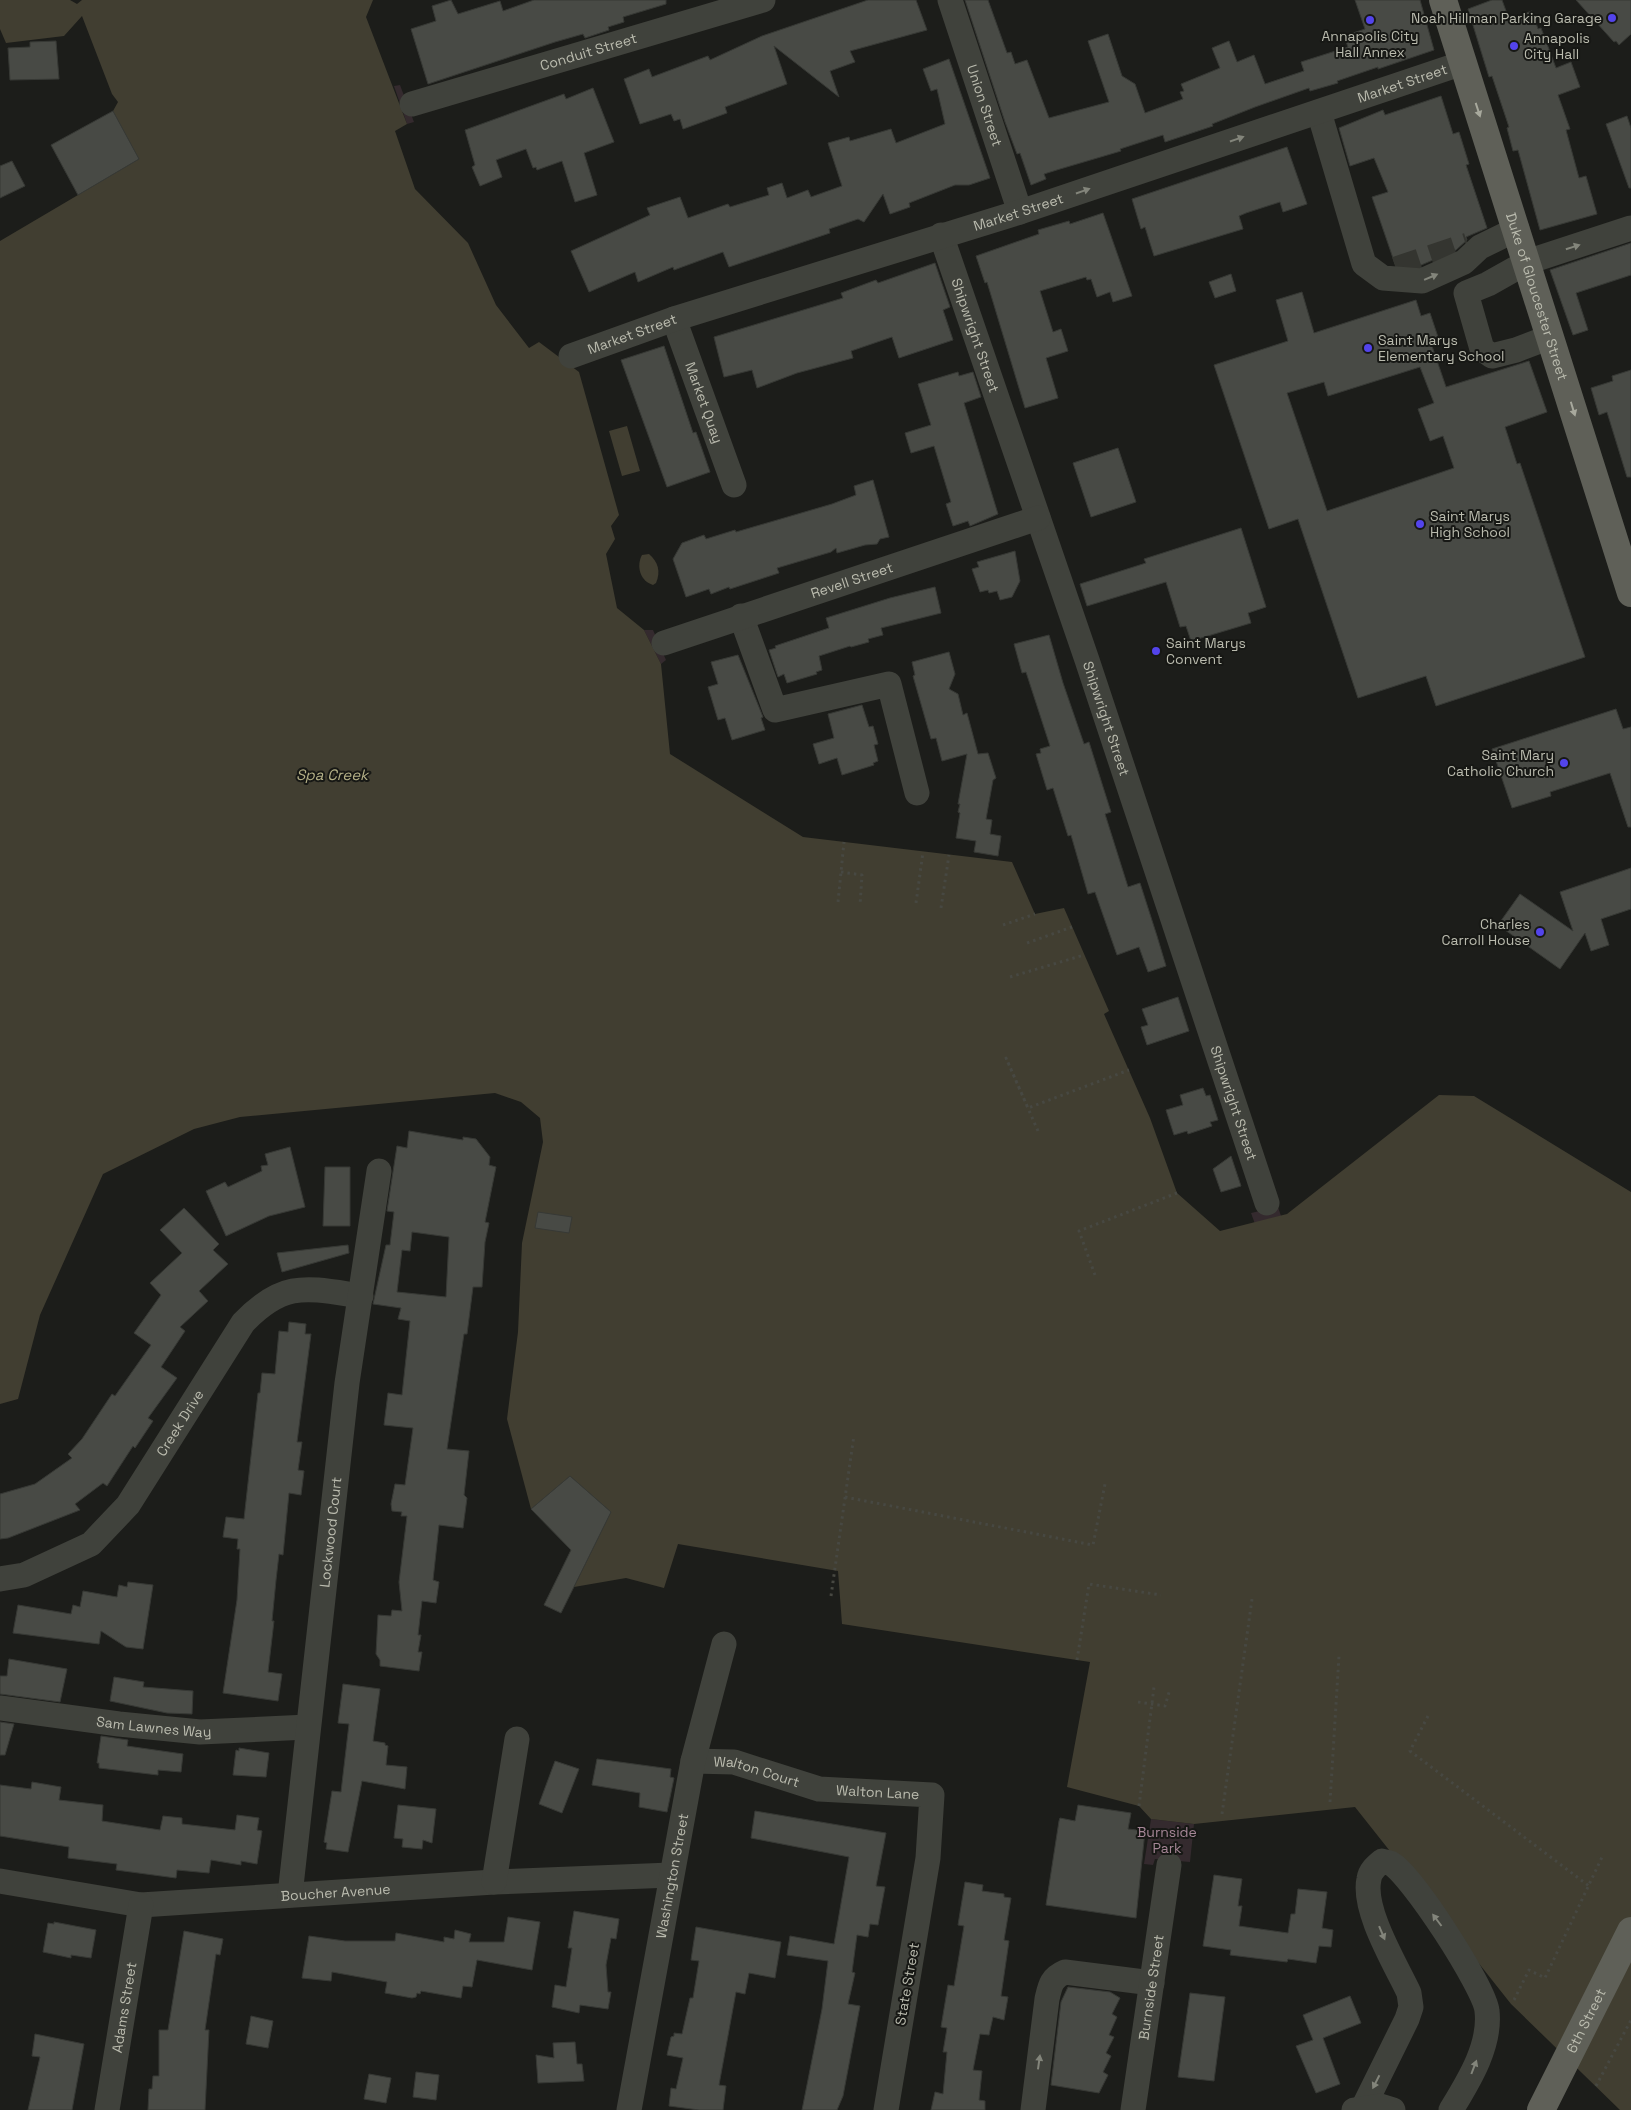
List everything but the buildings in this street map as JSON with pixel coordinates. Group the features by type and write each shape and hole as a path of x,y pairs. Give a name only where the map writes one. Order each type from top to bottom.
{"main road":[{"name":"Duke of Gloucester Street","path":"1443,0 1631,594"},
{"name":"6th Street","path":"1541,2110 1631,1930"}],"street":[{"name":"Conduit Street","path":"412,104 763,0"},
{"name":"Union Street","path":"950,0 1020,212"},
{"name":"Market Street","path":"571,356 674,319 1020,212 1463,64"},
{"path":"1319,112 1364,264 1422,281 1464,262 1474,246 1517,229"},
{"path":"1550,337 1516,350 1492,356 1482,348 1466,293 1488,284 1527,262 1631,228"},
{"name":"Shipwright Street","path":"941,235 1038,518 1266,1203"},
{"name":"Market Quay","path":"674,319 734,485"},
{"name":"Revell Street","path":"664,643 1038,518"},
{"path":"741,616 774,710 889,684 917,792"},
{"name":"Lockwood Court","path":"290,1895 347,1383 379,1171"},
{"name":"Creek Drive","path":"0,1579 24,1575 91,1544 128,1505 243,1323 259,1306 275,1295 297,1289 361,1296"},
{"name":"Washington Street","path":"629,2110 693,1761 724,1644"},
{"name":"Sam Lawnes Way","path":"0,1708 119,1724 200,1732 308,1727"},
{"path":"494,1882 517,1739"},
{"name":"Walton Court","path":"693,1761 734,1762 820,1789"},
{"name":"Walton Lane","path":"820,1789 932,1795 928,1858"},
{"name":"State Street","path":"886,2110 928,1858"},
{"path":"1358,2109 1397,2042 1411,2007 1409,1993 1370,1904 1368,1879 1374,1867 1382,1861 1390,1863 1400,1872 1444,1929 1479,1989 1488,2010 1486,2038 1470,2078 1452,2110"},
{"name":"Burnside Street","path":"1133,2110 1169,1865"},
{"name":"Boucher Avenue","path":"0,1881 141,1904 494,1882 671,1875"},
{"name":"Adams Street","path":"107,2110 141,1904"},
{"path":"1032,2110 1051,1982 1058,1975 1065,1972 1152,1983"},
{"path":"1358,2109 1380,2106 1393,2110"}],"path":[{"path":"838,902 844,842"},
{"path":"916,903 922,852"},
{"path":"941,908 949,855"},
{"path":"841,872 862,875 860,905"},
{"path":"1003,925 1035,914"},
{"path":"1027,942 1072,927"},
{"path":"1010,977 1084,955"},
{"path":"1038,1131 1006,1058 1028,1108 1129,1070"},
{"path":"1095,1275 1079,1231 1178,1193"},
{"path":"830,1596 854,1435"},
{"path":"845,1497 1093,1545 1105,1484"},
{"path":"1077,1660 1090,1584 1161,1594"},
{"path":"1222,1814 1252,1599"},
{"path":"1330,1802 1339,1656"},
{"path":"1139,1806 1154,1687"},
{"path":"1138,1702 1165,1706 1170,1689"},
{"path":"1428,1716 1410,1751 1589,1886"},
{"path":"1514,2000 1529,1970 1546,1978 1603,1855"},
{"path":"1596,2086 1631,2020"}],"green space":[{"path":"400,85 414,122 407,124 394,86"},
{"path":"644,630 653,630 666,660 661,664"},
{"path":"1278,1207 1285,1228 1255,1224 1251,1213"},
{"name":"Burnside Park","path":"1151,1819 1194,1824 1190,1862 1155,1859 1153,1865 1144,1864"}],"water":[{"name":"Spa Creek","path":"0,0 70,0 77,4 82,0 373,0 366,17 407,124 395,131 415,189 468,243 496,305 529,348 539,342 579,372 619,515 611,526 615,539 606,554 617,608 644,630 661,664 670,754 803,837 1012,862 1035,914 1064,908 1109,1011 1104,1014 1150,1118 1177,1193 1220,1231 1287,1214 1439,1095 1474,1096 1631,1192 1631,2110 1620,2110 1511,2004 1355,1807 1194,1824 1151,1819 1139,1806 1067,1787 1090,1662 842,1624 838,1571 678,1544 664,1588 626,1578 574,1587 611,1512 570,1476 531,1509 507,1419 518,1332 522,1243 543,1142 540,1118 521,1102 495,1093 240,1117 194,1129 103,1174 40,1315 18,1399 0,1404 0,241 139,159 113,111 118,102 112,94 82,16 64,36 6,43 0,29"},
{"path":"627,426 640,471 622,476 609,431"},
{"path":"649,554 655,560 658,571 658,579 653,585 642,577 639,568 642,555"}],"tunnel":[{"path":"1396,269 1468,245"}],"place":[{"name":"Noah Hillman Parking Garage","path":"1612,18"},
{"name":"Annapolis City Hall Annex","path":"1370,20"},
{"name":"Annapolis City Hall","path":"1514,46"},
{"name":"Saint Marys Elementary School","path":"1368,348"},
{"name":"Saint Marys High School","path":"1420,524"},
{"name":"Saint Marys Convent","path":"1156,651"},
{"name":"Saint Mary Catholic Church","path":"1564,763"},
{"name":"Charles Carroll House","path":"1540,932"}]}
